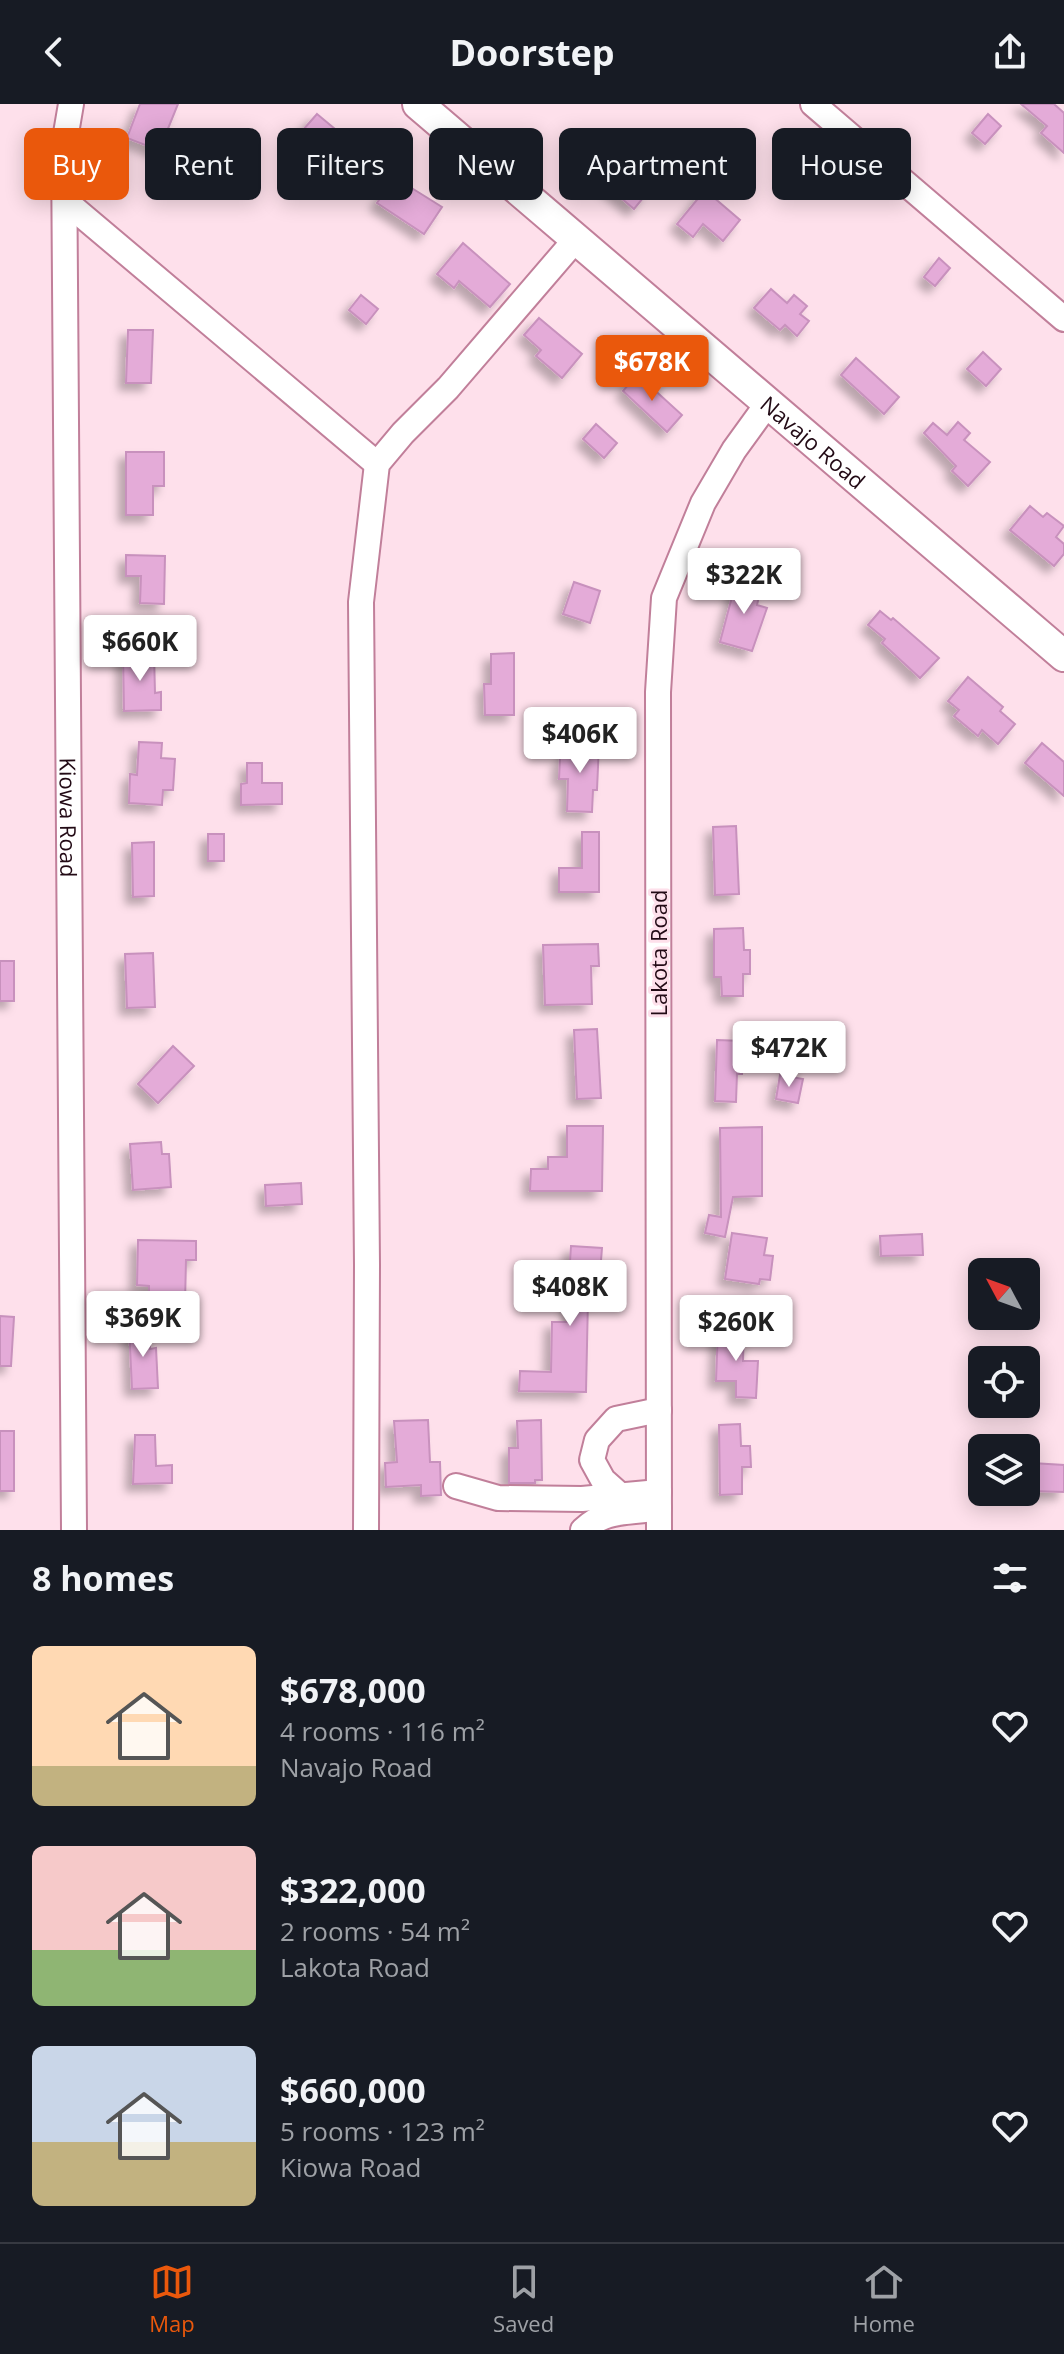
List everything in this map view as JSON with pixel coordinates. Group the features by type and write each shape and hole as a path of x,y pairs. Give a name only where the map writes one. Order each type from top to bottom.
{"main road":[{"name":"Navajo Road","path":"418,104 1064,656"}],"street":[{"name":"Kiowa Road","path":"71,104 64,145 74,1530"},
{"path":"813,104 1064,319"},
{"path":"65,201 377,464"},
{"path":"366,1530 367,1249 361,602 377,464 448,388 576,239"},
{"name":"Lakota Road","path":"659,1510 658,692 664,598 703,503 734,450 768,403"},
{"path":"659,1410 616,1419 597,1440 592,1460 603,1480 621,1496 659,1510"},
{"path":"456,1486 498,1498 621,1496"},
{"path":"583,1530 595,1519 609,1513 659,1510"}],"building":[{"path":"140,104 178,104 168,128 145,128 145,145 129,139"},
{"path":"1021,104 1054,104 1064,113 1064,153 1041,133 1047,126"},
{"path":"317,114 334,128 305,128"},
{"path":"988,114 1001,126 985,144 972,133"},
{"path":"413,189 442,207 424,234 377,203 379,200 413,200"},
{"path":"623,200 641,200 634,209"},
{"path":"697,200 717,200 740,220 723,241 703,224 693,237 677,224"},
{"path":"463,243 510,284 490,307 459,281 454,288 437,274"},
{"path":"939,258 950,268 935,286 924,277"},
{"path":"771,289 787,303 794,295 807,306 800,314 809,321 797,336 785,325 780,330 754,308"},
{"path":"361,295 378,309 366,324 349,310"},
{"path":"539,318 582,354 562,378 536,356 541,350 524,335"},
{"path":"128,330 153,330 151,383 126,383"},
{"path":"983,352 1001,369 986,386 967,369"},
{"path":"856,358 899,397 884,414 841,375"},
{"path":"637,374 682,415 667,432 623,391"},
{"path":"958,422 970,433 964,440 990,462 968,486 952,471 956,466 924,433 933,423 947,435"},
{"path":"596,424 617,443 604,458 583,439"},
{"path":"126,452 164,452 164,486 153,486 153,515 126,515"},
{"path":"1030,506 1043,517 1047,513 1064,526 1056,537 1064,544 1064,554 1054,566 1010,530"},
{"path":"126,555 165,556 164,604 140,603 141,576 126,576"},
{"path":"737,578 762,584 757,605 767,608 752,651 720,642"},
{"path":"574,582 600,591 590,623 563,614"},
{"path":"880,611 891,620 893,618 939,658 920,678 882,643 885,639 868,625"},
{"path":"154,653 155,693 161,692 161,710 124,711 123,654"},
{"path":"514,653 514,715 485,715 484,684 491,684 491,654"},
{"path":"968,677 1003,707 1000,711 1015,724 998,744 982,730 978,736 954,716 959,710 948,701"},
{"path":"139,742 162,743 161,758 175,759 173,790 163,790 162,805 129,803 130,774 137,775"},
{"path":"1042,743 1064,762 1064,796 1025,763"},
{"path":"566,744 599,744 597,790 593,790 592,812 567,811 568,779 559,779 560,758 566,758"},
{"path":"247,763 262,763 262,783 282,783 282,804 241,805 241,784 247,783"},
{"path":"736,826 739,894 715,895 713,827"},
{"path":"582,832 599,832 599,892 559,892 559,868 582,868"},
{"path":"208,834 224,834 224,861 208,861"},
{"path":"154,842 154,896 133,897 132,843"},
{"path":"743,928 744,950 750,950 750,974 743,974 743,996 722,996 721,977 714,977 714,929"},
{"path":"598,944 599,966 591,966 592,1004 545,1005 543,945"},
{"path":"153,953 155,1007 127,1008 125,954"},
{"path":"0,961 14,961 14,1001 0,1001"},
{"path":"597,1029 601,1098 577,1099 574,1030"},
{"path":"717,1040 743,1041 742,1074 737,1074 736,1102 715,1101"},
{"path":"173,1046 194,1066 158,1103 138,1084"},
{"path":"780,1075 803,1079 798,1103 776,1099"},
{"path":"567,1126 603,1126 602,1191 530,1191 531,1169 548,1169 548,1157 567,1157"},
{"path":"762,1127 762,1196 733,1197 725,1237 705,1233 709,1215 721,1217 720,1128"},
{"path":"161,1142 162,1154 169,1154 171,1187 133,1190 130,1144"},
{"path":"301,1183 302,1204 266,1206 265,1185"},
{"path":"732,1233 767,1238 764,1255 773,1256 770,1280 760,1279 759,1284 725,1279"},
{"path":"922,1234 923,1255 881,1256 880,1236"},
{"path":"138,1240 196,1241 196,1260 186,1260 185,1304 149,1303 149,1286 137,1285"},
{"path":"571,1246 602,1248 598,1299 588,1299 586,1392 519,1391 520,1371 551,1372 552,1322 570,1322 572,1286 561,1286 563,1261 570,1261"},
{"path":"0,1316 14,1317 11,1366 0,1366"},
{"path":"149,1325 150,1349 156,1348 158,1388 132,1389 129,1326"},
{"path":"718,1329 744,1330 743,1361 758,1361 756,1398 736,1397 736,1381 716,1381"},
{"path":"428,1420 430,1462 440,1462 441,1495 421,1496 421,1485 386,1487 385,1463 397,1462 394,1421"},
{"path":"541,1420 542,1480 509,1483 509,1448 518,1448 517,1421"},
{"path":"740,1424 741,1446 750,1446 751,1467 742,1467 742,1494 720,1495 719,1425"},
{"path":"0,1431 14,1431 14,1491 0,1491"},
{"path":"135,1435 155,1435 156,1466 172,1465 172,1483 133,1484"},
{"path":"1040,1464 1064,1465 1064,1492 1040,1491"}]}
